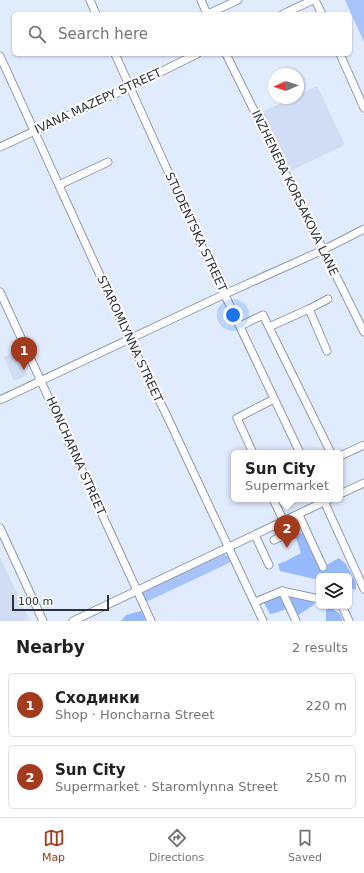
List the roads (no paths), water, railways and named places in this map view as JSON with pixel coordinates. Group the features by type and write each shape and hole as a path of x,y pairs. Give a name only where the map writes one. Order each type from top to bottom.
{"street":[{"path":"90,0 95,12"},
{"path":"201,0 207,12"},
{"path":"212,12 238,0"},
{"path":"287,12 314,0 321,12"},
{"name":"STAROMLYNNA STREET","path":"0,56 129,339 166,414 263,621"},
{"name":"STUDENTSKA STREET","path":"116,56 203,249 299,450"},
{"name":"IVANA MAZEPY STREET","path":"0,147 193,56"},
{"name":"INZHENERA KORSAKOVA LANE","path":"227,56 364,332"},
{"path":"341,56 364,108"},
{"path":"59,185 108,162"},
{"path":"0,400 225,294 323,250 364,229"},
{"name":"HONCHARNA STREET","path":"0,292 151,621"},
{"path":"269,327 328,299"},
{"path":"309,309 327,351"},
{"path":"240,326 263,315 330,450"},
{"path":"252,450 237,418 274,400"},
{"path":"343,455 364,445"},
{"path":"343,493 364,483"},
{"path":"274,502 284,522"},
{"path":"73,621 284,522 322,502"},
{"path":"327,502 364,587"},
{"path":"274,540 294,531 299,514"},
{"path":"299,514 323,567"},
{"path":"0,528 43,621"},
{"path":"256,535 269,565"},
{"path":"255,602 282,590 316,598"},
{"path":"282,590 296,621"},
{"path":"343,609 349,621"}],"place":[{"name":"Сходинки","path":"24,370"},
{"name":"Sun City","path":"287,548"}]}
